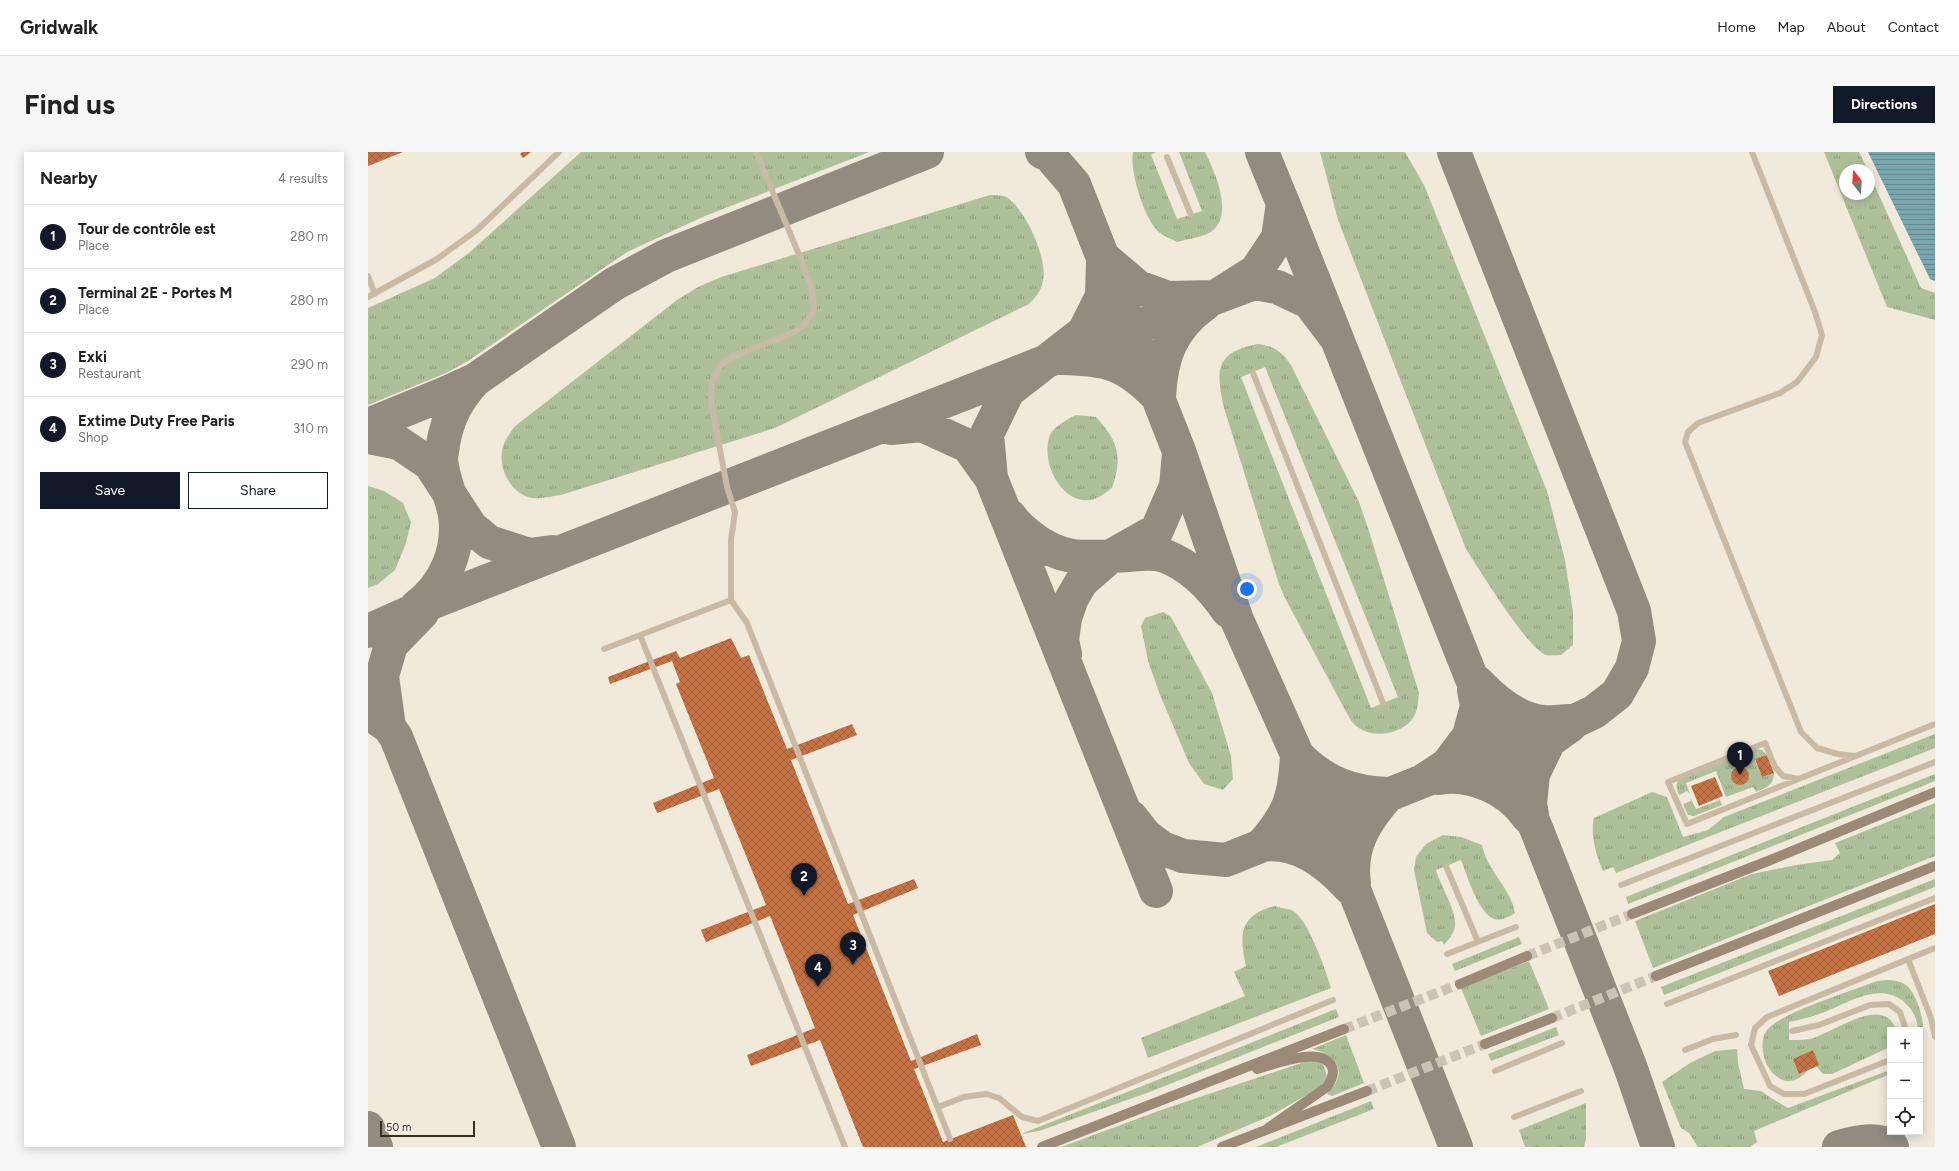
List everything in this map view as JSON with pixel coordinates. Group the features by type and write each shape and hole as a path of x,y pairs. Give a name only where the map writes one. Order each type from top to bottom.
{"main road":[{"path":"1632,914 1768,861 1935,792"},
{"path":"1656,976 1935,866"},
{"path":"1460,984 1527,956"},
{"path":"1484,1044 1552,1018"},
{"path":"1042,1147 1344,1029"},
{"path":"1210,1082 1310,1056 1323,1058 1328,1061 1333,1070 1333,1075 1327,1087 1268,1128"},
{"path":"1222,1147 1367,1091"}],"lane":[{"path":"368,297 437,260 477,230 559,152"},
{"path":"756,152 800,257 812,289 814,306 812,314 803,326 792,333 732,357 720,366 712,382 711,402 727,487 735,512 731,540 732,600 747,623 950,1139"},
{"path":"1752,152 1815,312 1822,335 1816,357 1797,382 1780,393 1698,423 1688,432 1685,442 1801,732 1817,748 1838,754 1855,756"},
{"path":"1167,157 1191,215"},
{"path":"368,276 375,294"},
{"path":"1253,372 1383,703"},
{"path":"604,649 732,600"},
{"path":"640,635 845,1147"},
{"path":"1799,779 1783,776 1776,767 1765,744 1668,782 1687,824 1799,779 1855,756 1935,724"},
{"path":"1621,884 1935,762"},
{"path":"1446,866 1478,942"},
{"path":"1667,1004 1935,898"},
{"path":"1448,954 1516,927"},
{"path":"1887,1061 1804,1094 1784,1094 1770,1086 1751,1045 1755,1028 1767,1016 1935,948"},
{"path":"1908,959 1928,1011 1935,1037"},
{"path":"938,1107 964,1097 986,1094 998,1098 1022,1117 1038,1121 1333,1000"},
{"path":"1792,1031 1818,1025 1870,1005 1889,1004 1900,1012 1905,1027"},
{"path":"1685,1050 1713,1039 1736,1035"},
{"path":"1496,1071 1562,1043"},
{"path":"1514,1117 1581,1091"}],"green space":[{"path":"581,152 869,152 705,216 627,252 468,361 446,373 368,405 368,308 435,278 470,252"},
{"path":"1133,152 1156,152 1151,155 1177,219 1202,211 1179,152 1205,152 1214,171 1221,195 1221,218 1216,227 1207,234 1177,242 1160,233 1154,227 1149,218 1139,195 1133,171"},
{"path":"1320,152 1405,152 1424,185 1547,491 1565,560 1573,612 1573,645 1561,655 1546,655 1527,638 1504,607 1466,549 1338,220"},
{"path":"1824,152 1859,152 1865,164 1839,164 1839,189"},
{"path":"1875,186 1921,288 1935,293 1935,320 1887,307 1844,200 1875,200"},
{"path":"990,195 1006,197 1015,204 1028,224 1039,248 1044,272 1043,281 1038,294 1029,304 775,428 561,495 533,498 519,492 508,481 503,467 502,452 505,442 514,427 677,300 698,287 721,277"},
{"path":"1257,344 1268,346 1277,350 1291,365 1359,502 1419,693 1417,709 1413,718 1408,724 1393,732 1376,734 1360,729 1354,724 1285,598 1279,584 1221,395 1221,366 1226,358 1243,348","holes":["1265,367 1398,697 1371,708 1241,377"]},
{"path":"1076,415 1096,417 1114,442 1118,458 1112,488 1099,497 1091,500 1080,499 1070,495 1062,488 1050,468 1048,445 1050,435 1062,423"},
{"path":"368,486 384,491 403,503 411,522 406,543 395,570 378,584 368,588"},
{"path":"1163,612 1171,617 1212,693 1231,756 1233,779 1223,790 1204,784 1189,763 1160,695 1148,661 1141,626 1145,618"},
{"path":"1935,734 1935,748 1616,873 1613,867 1603,871 1600,865 1593,838 1594,818 1652,792 1667,797 1683,837 1708,830 1724,817"},
{"path":"1755,749 1762,750 1767,755 1755,760 1762,777 1774,773 1771,783 1766,787 1756,792 1753,787 1726,797 1716,771 1686,783 1690,794 1687,791 1679,795 1676,786 1680,779"},
{"path":"1935,774 1935,781 1628,904 1626,897"},
{"path":"1690,797 1696,809 1720,800 1722,805 1694,816 1688,815 1683,804 1691,801"},
{"path":"1935,803 1935,856 1653,968 1635,921 1752,874 1796,865 1832,860 1840,853 1835,843"},
{"path":"1443,835 1461,837 1482,845 1489,863 1509,895 1515,913 1502,919 1494,919 1488,915 1478,902 1461,860 1436,870 1451,906 1455,920 1455,926 1451,937 1444,945 1442,941 1437,942 1427,933 1414,870 1416,857 1426,844"},
{"path":"1935,879 1935,887 1664,995 1661,987"},
{"path":"1275,906 1293,911 1305,924 1316,946 1331,988 1148,1058 1141,1038 1245,996 1234,972 1246,966 1243,945 1244,928 1254,915"},
{"path":"1519,937 1522,944 1455,971 1452,964"},
{"path":"1529,961 1549,1009 1481,1036 1461,988"},
{"path":"1877,981 1897,981 1908,987 1914,995 1920,1009 1923,1027 1918,1027 1917,1021 1912,1011 1903,1001 1893,995 1882,993 1860,997 1813,1016 1789,1022 1789,1040 1810,1039 1858,1018 1870,1015 1881,1015 1890,1020 1894,1027 1887,1027 1887,1048 1832,1074 1823,1074 1817,1067 1808,1070 1799,1078 1785,1081 1773,1073 1767,1065 1762,1047 1763,1038 1767,1030 1786,1016 1801,1009"},
{"path":"1336,1009 1339,1017 1147,1093 1039,1131 1021,1134"},
{"path":"1556,1027 1559,1035 1491,1061 1488,1054"},
{"path":"1346,1035 1364,1083 1332,1096 1327,1094 1337,1079 1339,1073 1338,1066 1329,1056 1312,1049"},
{"path":"1737,1049 1738,1063 1744,1089 1761,1091 1788,1108 1887,1071 1887,1075 1754,1131 1757,1142 1750,1147 1698,1147 1689,1133 1681,1128 1662,1082 1690,1063 1715,1051"},
{"path":"1307,1061 1317,1061 1323,1064 1327,1076 1326,1084 1270,1116 1197,1147 1061,1147 1164,1109"},
{"path":"1371,1101 1374,1109 1276,1147 1256,1147"},
{"path":"1586,1103 1586,1139 1584,1147 1525,1147 1519,1130"}],"water":[{"path":"1868,152 1935,152 1935,281 1930,279"}],"building":[{"path":"368,152 403,152 368,166"},
{"path":"522,152 531,152 523,158 520,154"},
{"path":"731,638 741,658 749,655 787,749 852,724 857,735 791,760 848,904 914,879 918,888 853,915 911,1061 977,1034 981,1045 914,1069 943,1142 1013,1115 1026,1147 863,1147 820,1040 751,1066 747,1055 815,1028 770,916 706,942 701,930 766,905 719,789 657,813 653,803 714,778 676,684 680,682 672,661 610,684 608,677 676,651 680,658"},
{"path":"1767,755 1774,773 1762,777 1755,759"},
{"path":"1736,767 1744,767 1749,772 1747,783 1744,785 1736,785 1731,780 1731,772"},
{"path":"1715,777 1723,796 1699,806 1691,786"},
{"path":"1935,904 1935,934 1779,996 1768,971"},
{"path":"1813,1050 1819,1065 1799,1074 1793,1059"}],"taxiway":[{"path":"368,425 475,380 614,284 666,256 927,152"},
{"path":"1042,152 1049,155 1074,184 1179,451 1237,620 1326,819 1456,1147"},
{"path":"1262,152 1291,223"},
{"path":"1423,781 1594,712 1617,694 1632,668 1639,641 1634,611 1454,152"},
{"path":"1283,203 1470,674 1536,828 1630,1066 1658,1147"},
{"path":"1105,259 1138,287 1168,298 1215,297 1256,271 1278,238 1283,203"},
{"path":"991,478 987,434 1008,391 1084,332 1102,296 1103,260"},
{"path":"368,631 431,603 1047,361 1254,283 1277,287 1309,302 1337,339"},
{"path":"1159,397 1162,369 1170,344 1184,323 1193,313 1205,304"},
{"path":"1062,358 1091,360 1114,365 1135,376 1157,396"},
{"path":"417,606 427,597 443,577 453,554 456,528 455,515 443,473 441,455 445,434 454,409 475,380"},
{"path":"891,428 922,425 968,446 991,478 1156,891"},
{"path":"368,437 399,443 430,464 471,527 489,542 529,555 552,552"},
{"path":"1065,654 1062,640 1065,618 1072,598 1082,581 1111,556 1157,530 1176,486 1179,453"},
{"path":"1009,515 1014,522 1031,537 1043,545 1066,555 1101,557 1152,554 1165,556 1175,560 1201,579 1228,611"},
{"path":"368,712 389,727 382,676 391,645 422,613"},
{"path":"1477,682 1491,696 1515,713 1534,720 1547,722 1569,721"},
{"path":"1131,817 1145,835 1162,848 1183,856 1226,860 1423,781 1447,765 1469,736 1477,706 1474,690"},
{"path":"1532,815 1530,804 1533,774 1549,741 1570,726"},
{"path":"389,727 396,737 559,1147"},
{"path":"1262,845 1279,824 1289,804 1295,782 1297,755"},
{"path":"1298,756 1318,773 1340,785 1351,789 1389,794"},
{"path":"1438,778 1463,778 1476,780 1488,785 1511,798 1528,817"},
{"path":"1354,883 1354,857 1361,835 1366,824 1389,794"},
{"path":"1262,845 1275,844 1288,846 1311,855 1332,870 1350,888"},
{"path":"368,1128 376,1147"},
{"path":"1839,1147 1866,1141 1879,1142 1892,1147"}],"tunnel":[{"path":"1527,956 1632,914"},
{"path":"1552,1018 1656,976"},
{"path":"1344,1029 1460,984"},
{"path":"1367,1091 1485,1044"}],"place":[{"name":"Tour de contrôle est","path":"1740,775"},
{"name":"Terminal 2E - Portes M","path":"804,896"},
{"name":"Exki","path":"853,965"},
{"name":"Extime Duty Free Paris","path":"818,987"}]}
